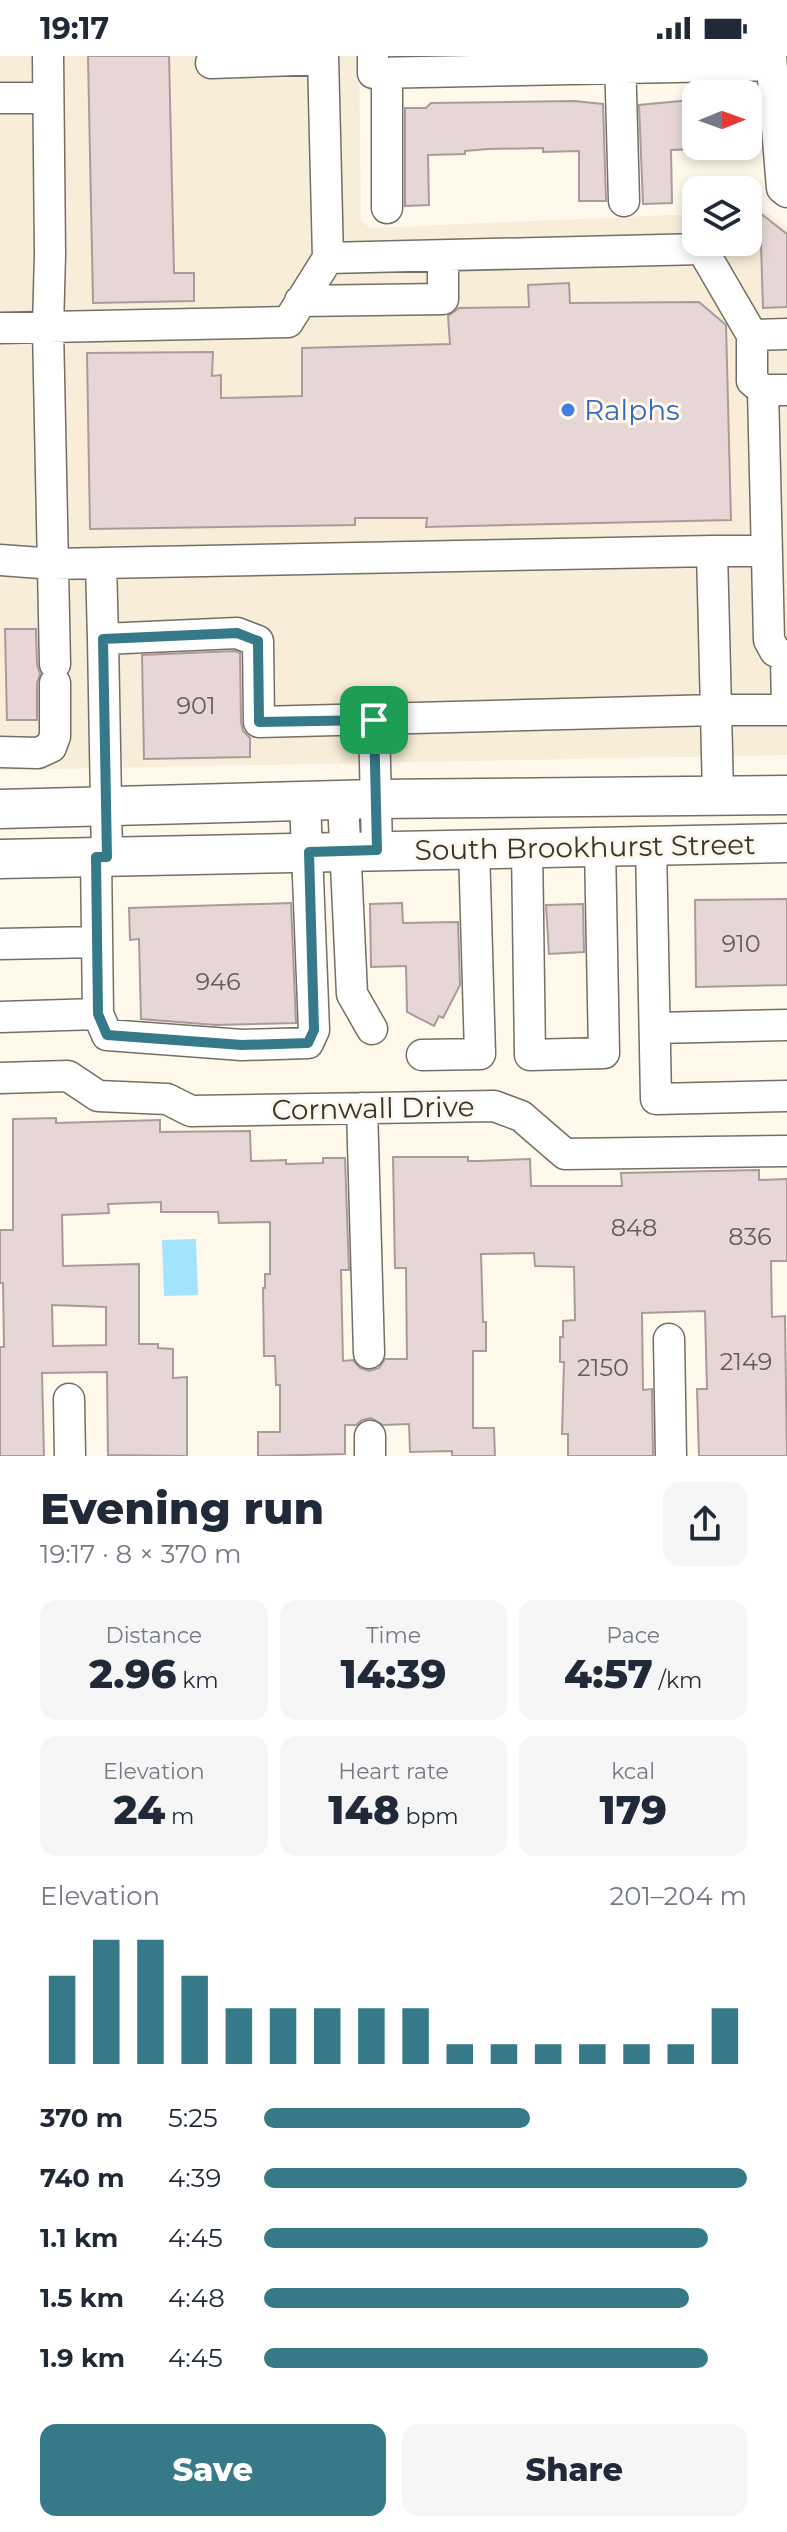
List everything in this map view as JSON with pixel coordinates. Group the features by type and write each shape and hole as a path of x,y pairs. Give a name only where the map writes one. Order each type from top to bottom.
{"main road":[{"name":"South Brookhurst Street","path":"0,809 360,799 787,795"},
{"name":"South Brookhurst Street","path":"0,859 787,843"}],"street":[{"path":"0,752 38,753 51,747 55,736 48,328 48,56"},
{"path":"0,328 288,322 328,258 323,57 211,63"},
{"path":"387,208 378,68 771,61 782,188 787,192"},
{"path":"620,62 624,201"},
{"path":"0,98 48,98"},
{"path":"103,639 237,633 258,641 259,722 787,710 786,657 775,651 769,640 767,551 775,390 752,381 752,335 702,249 328,258"},
{"path":"300,301 443,299 443,257"},
{"path":"752,335 787,334"},
{"path":"712,551 718,796"},
{"path":"0,560 54,564 767,551"},
{"path":"101,563 106,806 97,942 98,1014 107,1035 242,1045 308,1043 314,1030 305,801"},
{"path":"372,1029 352,994 362,851 360,799 374,720"},
{"path":"651,845 656,1099 787,1096"},
{"path":"527,847 530,1055 604,1053 600,846"},
{"path":"422,1055 480,1054 474,848"},
{"path":"0,944 97,942"},
{"path":"0,1017 98,1014"},
{"path":"655,1028 787,1025"},
{"name":"Cornwall Drive","path":"0,1078 68,1076 98,1096 167,1099 191,1111 494,1106 521,1116 565,1154 787,1151"},
{"path":"362,1108 369,1353"},
{"path":"669,1339 671,1456"},
{"path":"69,1399 70,1456"}],"shaded area":[{"path":"0,56 359,56 361,221 371,228 682,215 682,256 762,256 762,212 767,212 787,228 787,755 0,770"}],"water":[{"path":"196,1239 198,1295 164,1296 162,1240"}],"building":[{"path":"88,56 169,56 174,273 194,273 194,301 93,303"},
{"path":"574,101 603,104 606,201 579,201 579,151 488,149 465,151 465,154 428,155 429,205 405,206 405,108 426,108 431,103"},
{"path":"682,101 682,150 671,150 672,203 643,204 639,105"},
{"path":"762,215 787,234 787,307 763,308"},
{"path":"569,283 570,303 699,302 726,325 731,520 426,527 427,518 355,518 355,525 90,529 87,353 213,352 212,376 221,375 221,398 302,396 302,348 450,344 448,316 459,308 529,307 528,285"},
{"path":"5,629 36,629 40,674 37,683 37,720 7,720"},
{"path":"240,653 241,722 243,731 250,738 250,757 144,759 142,655"},
{"path":"787,899 787,985 696,987 695,900"},
{"path":"291,903 296,1023 216,1025 141,1019 139,939 130,940 129,908"},
{"path":"402,903 403,923 458,922 460,985 443,1018 439,1016 434,1026 407,1012 406,966 371,967 370,904"},
{"path":"583,904 584,952 549,954 546,905"},
{"path":"56,1118 56,1123 160,1120 160,1132 250,1131 251,1161 323,1163 323,1158 345,1158 349,1270 341,1270 343,1361 353,1360 360,1368 369,1371 379,1368 385,1359 407,1359 406,1268 395,1268 393,1157 468,1157 468,1161 530,1159 531,1186 622,1186 621,1173 759,1170 759,1180 787,1179 787,1261 771,1261 772,1317 785,1316 787,1456 699,1456 697,1389 707,1389 705,1311 642,1313 643,1390 652,1389 653,1456 568,1456 568,1434 562,1434 564,1362 560,1362 560,1337 563,1337 563,1321 575,1320 574,1267 535,1266 534,1253 481,1254 486,1351 473,1351 473,1428 494,1428 495,1456 452,1456 452,1451 410,1452 409,1424 383,1425 371,1418 356,1425 345,1425 345,1454 258,1456 258,1432 280,1432 280,1385 276,1385 275,1356 264,1356 263,1288 265,1274 270,1274 270,1222 219,1223 218,1212 161,1212 161,1202 108,1204 109,1213 62,1215 63,1266 139,1264 139,1344 158,1344 158,1348 173,1349 173,1378 187,1377 187,1456 108,1455 107,1372 42,1373 44,1456 0,1456 0,1347 4,1347 0,1230 13,1230 13,1119","holes":["52,1305 106,1307 106,1345 53,1346"]}],"place":[{"name":"Ralphs","path":"568,410"}],"route":[{"path":"237,633 258,641 259,722 374,720 377,850 309,852 314,1030 308,1043 242,1045 107,1035 98,1014 96,857 107,857 103,639 237,633"}]}
